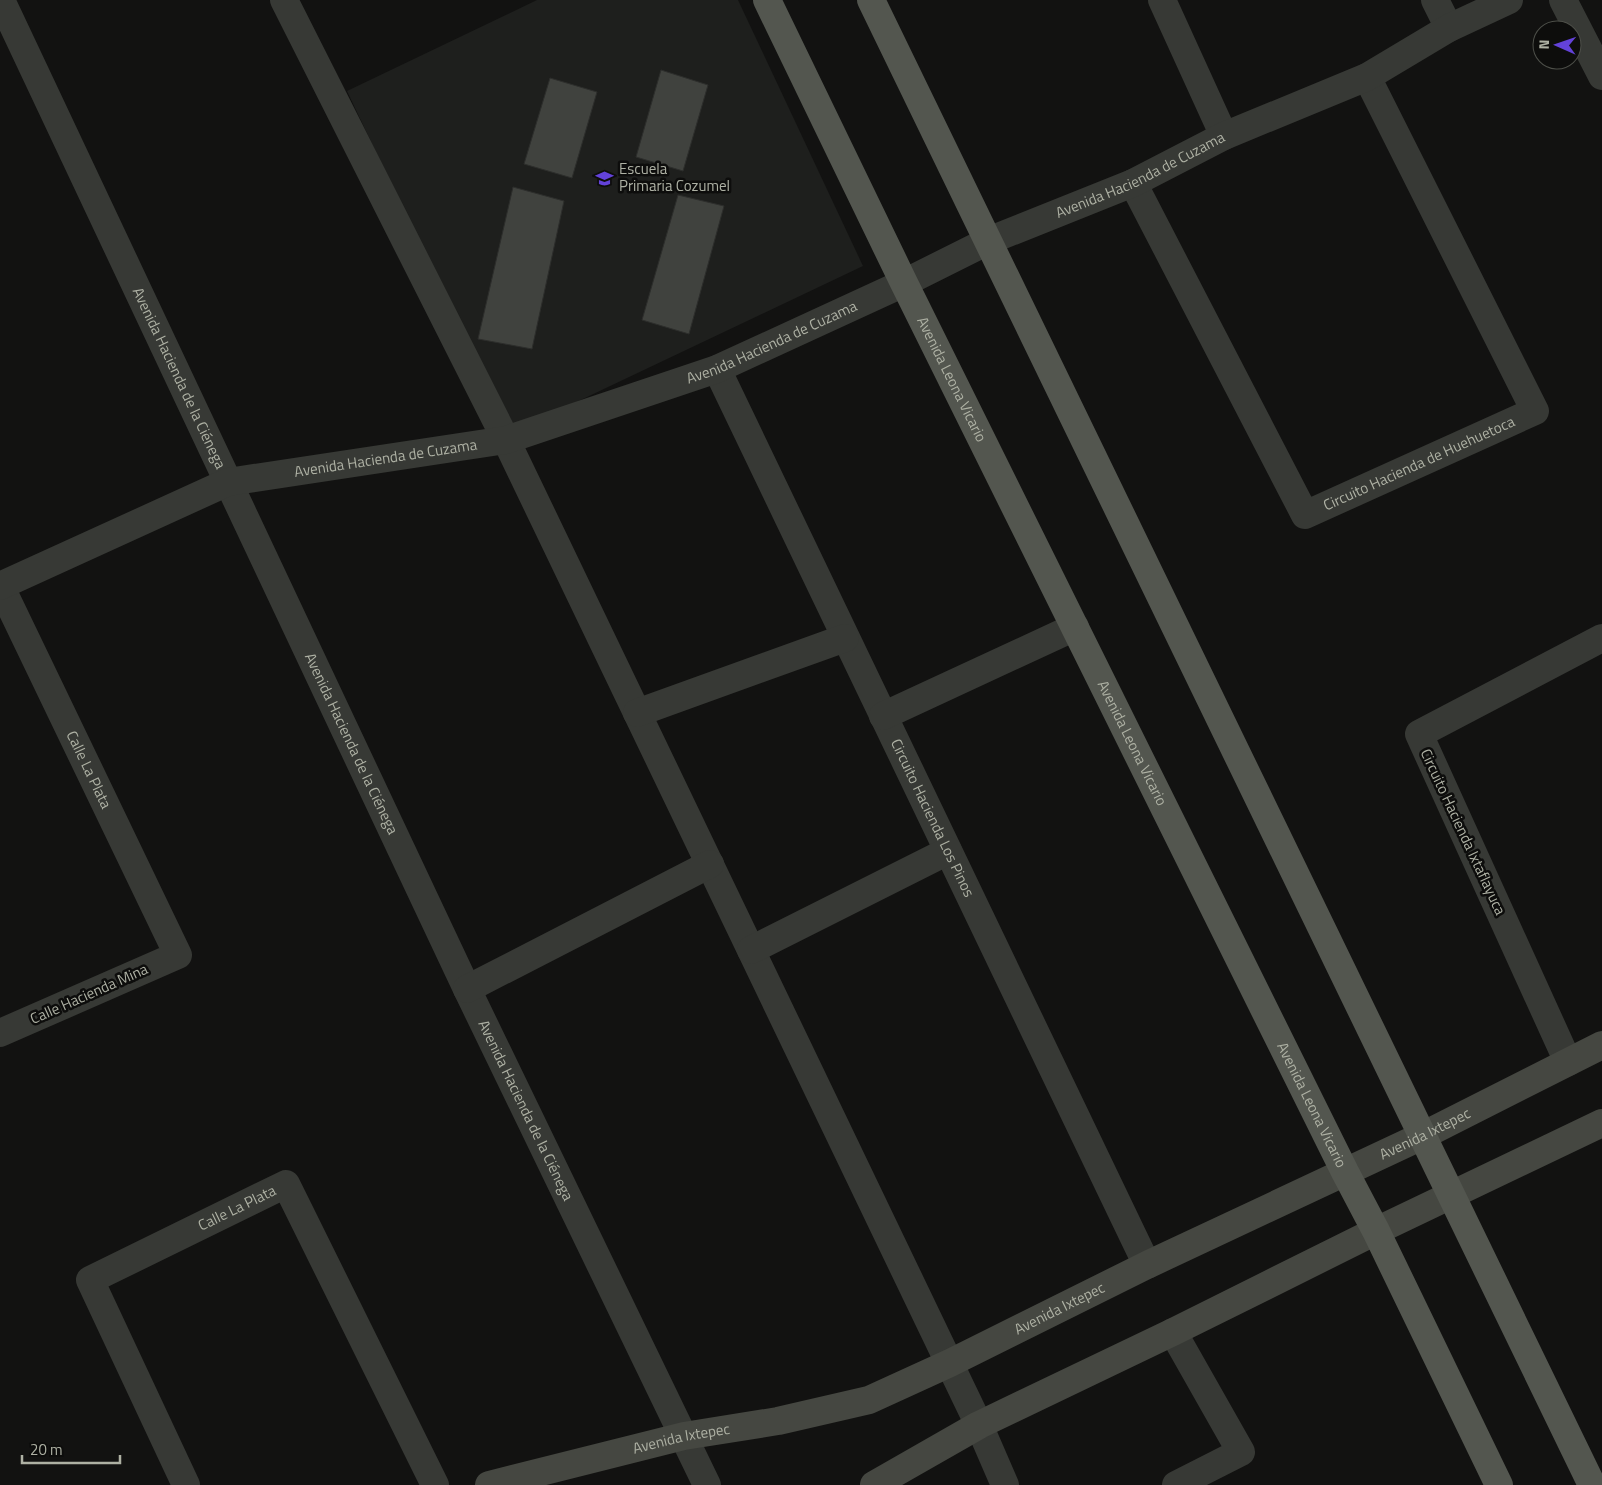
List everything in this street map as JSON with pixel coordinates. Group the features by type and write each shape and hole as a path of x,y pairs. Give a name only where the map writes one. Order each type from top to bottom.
{"main road":[{"name":"Avenida Leona Vicario","path":"767,0 904,283 1376,1231 1499,1485"},
{"path":"871,0 1592,1485"},
{"name":"Avenida Ixtepec","path":"489,1485 684,1436 778,1421 869,1400 950,1363 1147,1265 1422,1136 1602,1045"},
{"path":"874,1485 979,1425 1602,1123"}],"street":[{"name":"Avenida Hacienda de la Ciénega","path":"1,0 467,989 707,1485"},
{"path":"286,0 506,440 950,1363 1005,1485"},
{"path":"1162,0 1224,136"},
{"path":"1434,0 1448,28"},
{"name":"Avenida Hacienda de Cuzama","path":"0,586 228,482 506,440 717,369 988,242 1133,182 1224,136 1367,77 1448,28 1509,0"},
{"path":"1563,0 1602,76"},
{"name":"Circuito Hacienda de Huehuetoca","path":"1133,182 1305,515 1535,410 1367,77"},
{"name":"Circuito Hacienda Los Pinos","path":"717,369 1147,1265"},
{"name":"Calle La Plata","path":"0,586 178,955"},
{"path":"883,716 1075,627"},
{"path":"637,712 845,638"},
{"name":"Circuito Hacienda Ixtaflayuca","path":"1568,1062 1419,734 1602,638"},
{"path":"751,950 948,851"},
{"path":"467,989 710,864"},
{"name":"Calle Hacienda Mina","path":"0,1033 178,955"},
{"name":"Calle La Plata","path":"186,1485 90,1280 286,1184 435,1485"},
{"path":"1173,1332 1241,1452 1176,1485"}],"shaded area":[{"name":"Escuela Primaria Cozumel","path":"537,0 738,0 863,266 509,434 347,91"}],"building":[{"path":"661,70 708,85 683,171 636,157"},
{"path":"550,78 597,92 572,178 524,164"},
{"path":"513,187 564,201 532,349 478,339"},
{"path":"678,195 724,206 689,334 642,320"}],"place":[{"name":"Escuela Primaria Cozumel","path":"605,178"}]}
